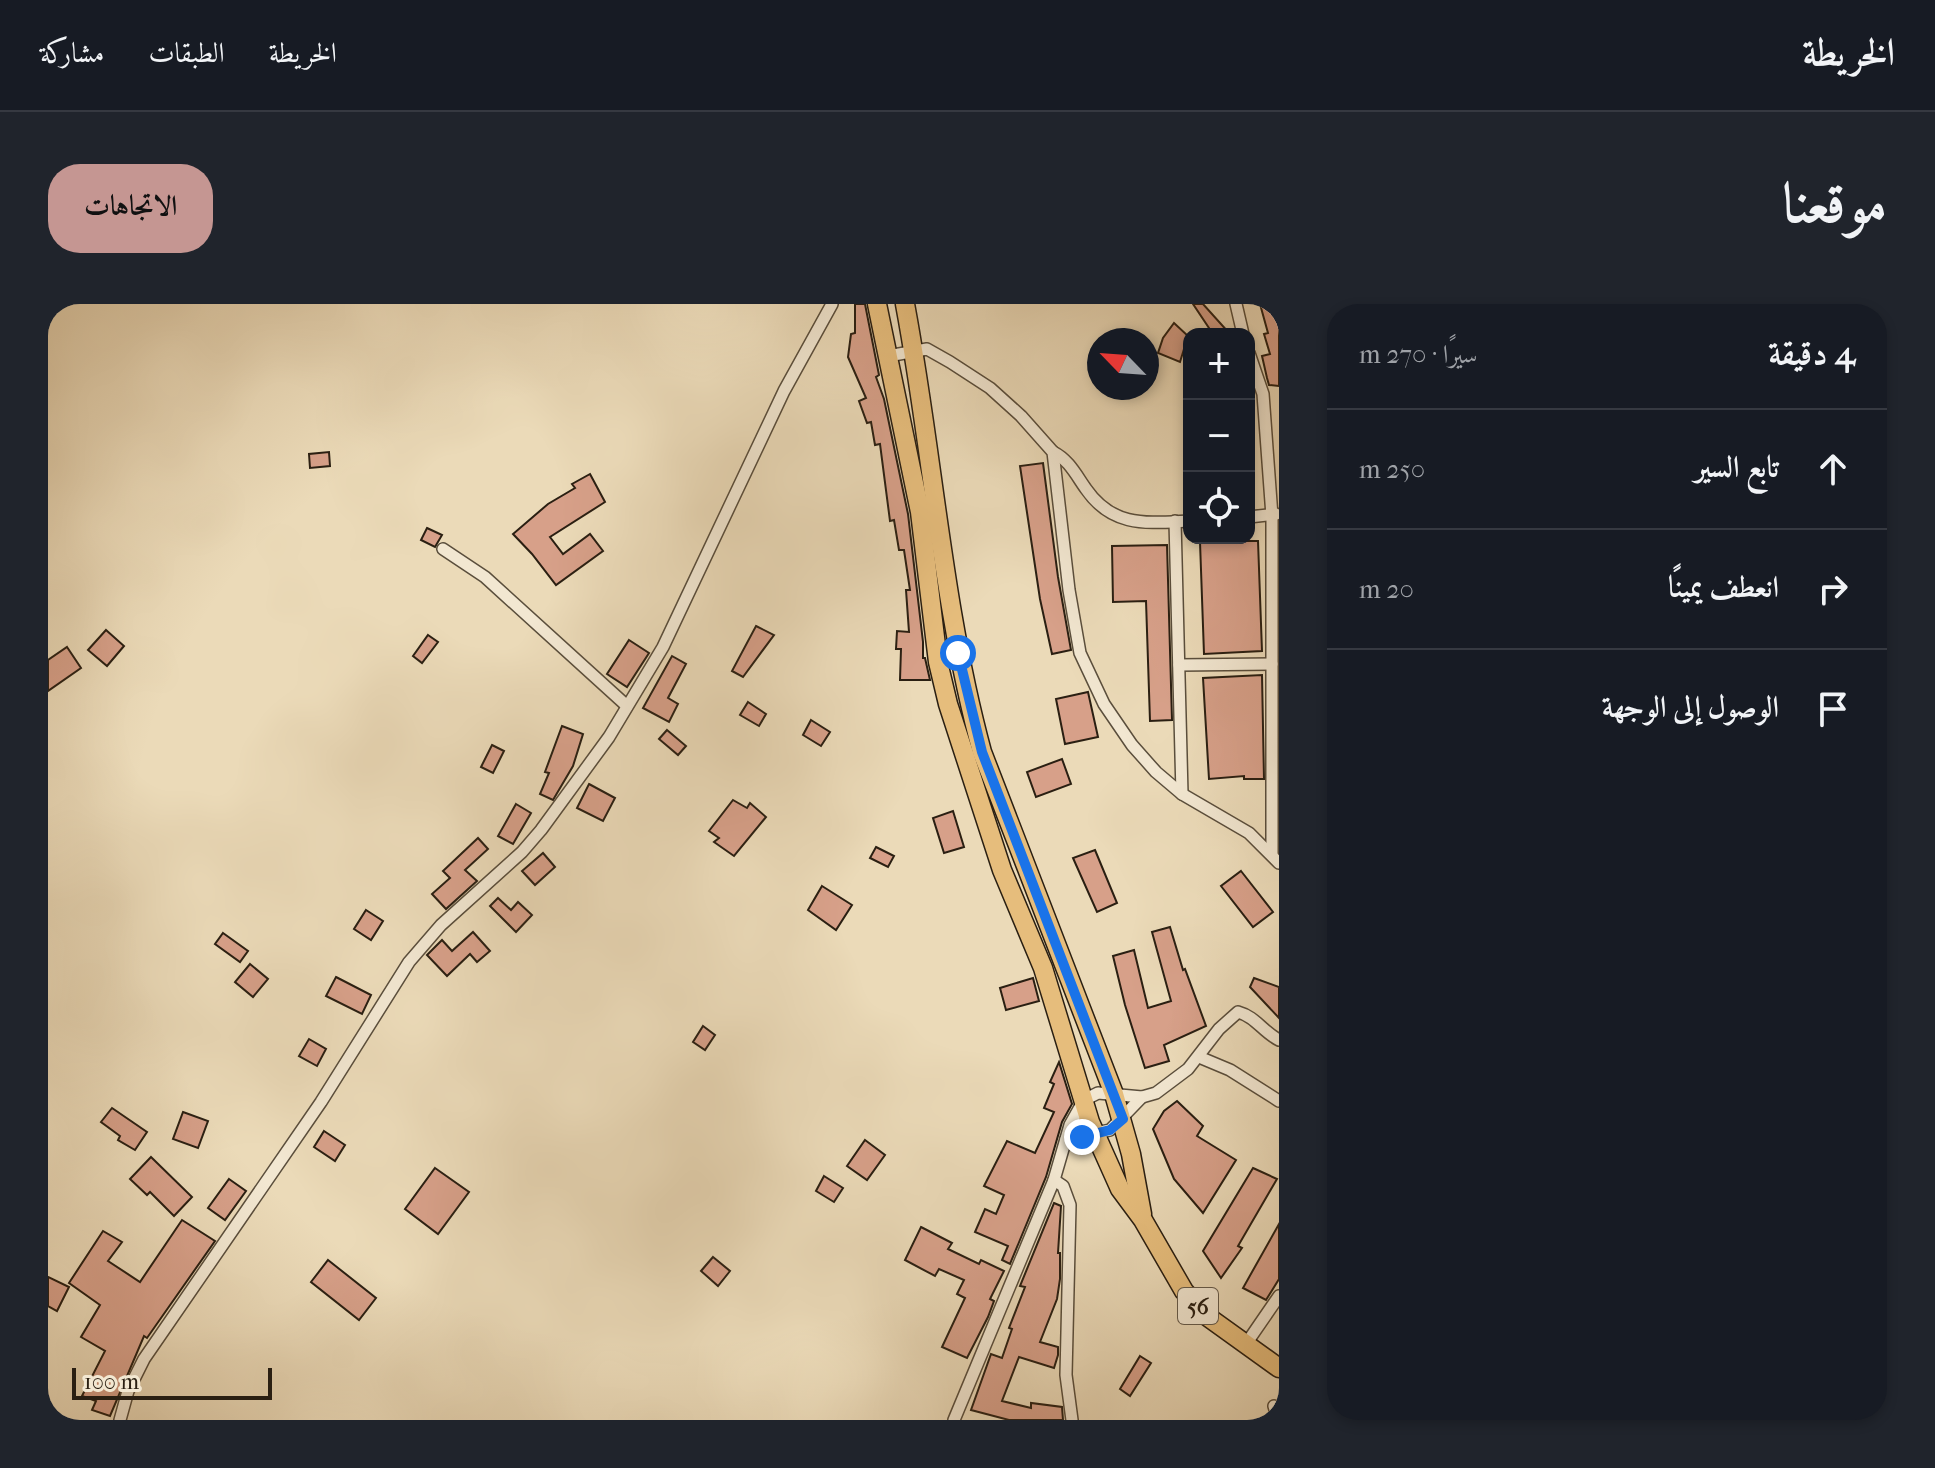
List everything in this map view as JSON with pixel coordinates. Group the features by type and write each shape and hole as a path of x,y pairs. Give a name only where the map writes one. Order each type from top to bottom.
{"main road":[{"name":"56","path":"877,304 920,512 938,662 948,704 1002,870 1043,968 1095,1135 1120,1189 1143,1220 1184,1291 1208,1317 1279,1368"},
{"name":"56","path":"905,304 966,693 982,752 1123,1119 1143,1220"}],"street":[{"path":"120,1420 128,1391 144,1359 321,1102 409,962 441,925 522,852 609,737 663,647 784,391 832,304"},
{"path":"1236,304 1242,328"},
{"path":"888,356 927,349 990,388 1021,416 1053,452 1063,457 1102,509 1141,523 1183,521"},
{"path":"1255,371 1263,394 1276,514 1272,664 1276,859"},
{"path":"1053,452 1069,590 1080,653 1104,704 1132,745 1156,772 1182,794 1249,833 1276,859"},
{"path":"1255,516 1276,514"},
{"path":"1175,521 1182,794"},
{"path":"443,549 485,577 627,706"},
{"path":"1179,665 1272,664"},
{"path":"954,1420 1054,1180 1070,1125 1084,1100 1098,1093 1142,1097 1156,1093 1199,1057 1219,1029 1238,1012 1252,1017 1262,1031 1279,1040"},
{"path":"1199,1057 1230,1070 1279,1101"},
{"path":"1066,1139 1110,1130 1142,1097"},
{"path":"1054,1180 1063,1186 1070,1205 1066,1375 1072,1420"},
{"path":"1246,1344 1279,1296"},
{"path":"1274,1406 1278,1420"}],"building":[{"path":"855,304 865,304 879,375 876,377 884,399 908,514 923,658 930,680 900,680 901,649 896,649 897,631 909,632 906,590 910,590 904,550 899,550 894,520 890,521 880,444 875,445 871,422 867,423 859,401 866,398 848,357 851,334 855,333"},
{"path":"1193,304 1203,304 1225,328 1209,328"},
{"path":"1260,304 1273,304 1275,311 1279,310 1279,386 1269,385 1267,378 1262,356 1270,354"},
{"path":"1174,323 1183,331 1180,362 1159,353 1163,338"},
{"path":"329,452 330,466 310,468 309,454"},
{"path":"1043,463 1071,650 1052,654 1040,599 1020,466"},
{"path":"590,474 605,502 550,537 563,554 590,534 603,551 556,585 513,534 548,504 575,488 572,484"},
{"path":"427,528 442,535 435,547 421,540"},
{"path":"1258,541 1262,651 1204,654 1200,544 1255,544"},
{"path":"1167,545 1172,720 1150,721 1146,601 1113,602 1112,546"},
{"path":"756,626 774,635 743,677 732,671"},
{"path":"106,630 124,646 107,666 88,650"},
{"path":"428,635 438,642 422,663 413,656"},
{"path":"629,640 649,653 627,687 607,674"},
{"path":"67,647 81,668 48,691 48,660"},
{"path":"672,656 686,664 668,698 678,704 669,722 643,708"},
{"path":"1262,675 1264,779 1244,779 1244,776 1209,779 1203,678"},
{"path":"1088,692 1098,737 1065,744 1056,699"},
{"path":"748,702 766,714 759,726 740,715"},
{"path":"811,720 830,732 821,746 803,735"},
{"path":"562,726 583,734 573,766 553,800 540,794"},
{"path":"667,730 686,746 678,755 659,739"},
{"path":"492,745 504,751 493,773 481,767"},
{"path":"1062,759 1071,784 1036,797 1027,772"},
{"path":"589,784 615,798 603,821 577,808"},
{"path":"733,800 747,808 750,803 766,817 734,856 714,842 719,838 709,831"},
{"path":"516,804 531,813 513,844 498,836"},
{"path":"953,811 964,847 944,853 933,818"},
{"path":"478,838 488,849 465,870 477,881 446,909 432,894 450,878 443,871"},
{"path":"876,847 894,856 888,867 870,858"},
{"path":"1095,850 1117,903 1097,912 1073,858"},
{"path":"543,853 555,867 535,885 522,871"},
{"path":"1241,871 1273,912 1253,927 1221,886"},
{"path":"822,886 852,905 836,930 808,910"},
{"path":"498,898 511,910 518,902 532,915 516,932 490,906"},
{"path":"366,910 383,921 371,940 354,929"},
{"path":"1170,927 1183,970 1206,1026 1164,1045 1169,1061 1145,1068 1113,956 1134,950 1148,1008 1171,1001 1152,932"},
{"path":"473,932 490,951 477,962 470,954 447,976 427,955 442,940 452,951"},
{"path":"223,933 248,951 240,962 215,944"},
{"path":"250,964 268,979 253,997 235,982"},
{"path":"336,977 371,995 362,1014 326,996"},
{"path":"1033,978 1039,1001 1006,1010 1000,988"},
{"path":"1254,978 1279,987 1279,1018 1250,987"},
{"path":"703,1026 715,1035 705,1050 693,1042"},
{"path":"309,1039 326,1049 317,1066 299,1056"},
{"path":"1059,1062 1072,1104 1062,1122 1046,1177 1010,1264 1002,1260 1008,1246 975,1232 985,1209 996,1214 1004,1195 984,1186 1007,1141 1035,1153 1054,1112 1044,1108"},
{"path":"1177,1101 1203,1126 1197,1136 1236,1160 1203,1213 1174,1179 1153,1129 1164,1111"},
{"path":"112,1108 147,1132 135,1150 118,1140 120,1136 101,1122"},
{"path":"183,1112 208,1121 198,1148 173,1139"},
{"path":"324,1131 345,1145 335,1161 314,1147"},
{"path":"865,1140 885,1155 867,1180 847,1166"},
{"path":"151,1157 192,1197 174,1216 150,1192 147,1195 130,1179"},
{"path":"435,1168 469,1192 438,1234 405,1209"},
{"path":"1253,1168 1277,1179 1238,1246 1242,1248 1221,1278 1203,1251"},
{"path":"824,1176 843,1188 834,1202 816,1191"},
{"path":"229,1179 246,1191 225,1220 208,1208"},
{"path":"1054,1203 1061,1206 1060,1279 1057,1299 1040,1342 1058,1347 1058,1355 1054,1368 1019,1357 1002,1401 1031,1408 1031,1403 1062,1407 1063,1420 1009,1420 971,1410 991,1354 1002,1358 1012,1329 1009,1328 1025,1287 1020,1286"},
{"path":"182,1220 215,1241 147,1338 144,1336 110,1416 92,1410 96,1401 82,1396 105,1351 81,1337 100,1305 69,1283 103,1231 122,1242 108,1261 140,1282"},
{"path":"1279,1224 1279,1279 1266,1300 1243,1288"},
{"path":"921,1227 952,1243 948,1249 979,1264 981,1260 1004,1271 990,1299 994,1301 988,1317 967,1358 942,1347 965,1298 957,1294 964,1280 939,1269 935,1276 905,1260"},
{"path":"713,1257 730,1271 718,1286 701,1271"},
{"path":"328,1260 376,1298 359,1320 311,1282"},
{"path":"48,1277 69,1287 57,1311 48,1306"},
{"path":"1140,1356 1151,1363 1130,1396 1120,1389"}],"route":[{"path":"958,653 982,752 1123,1119 1110,1130 1082,1137"}]}
